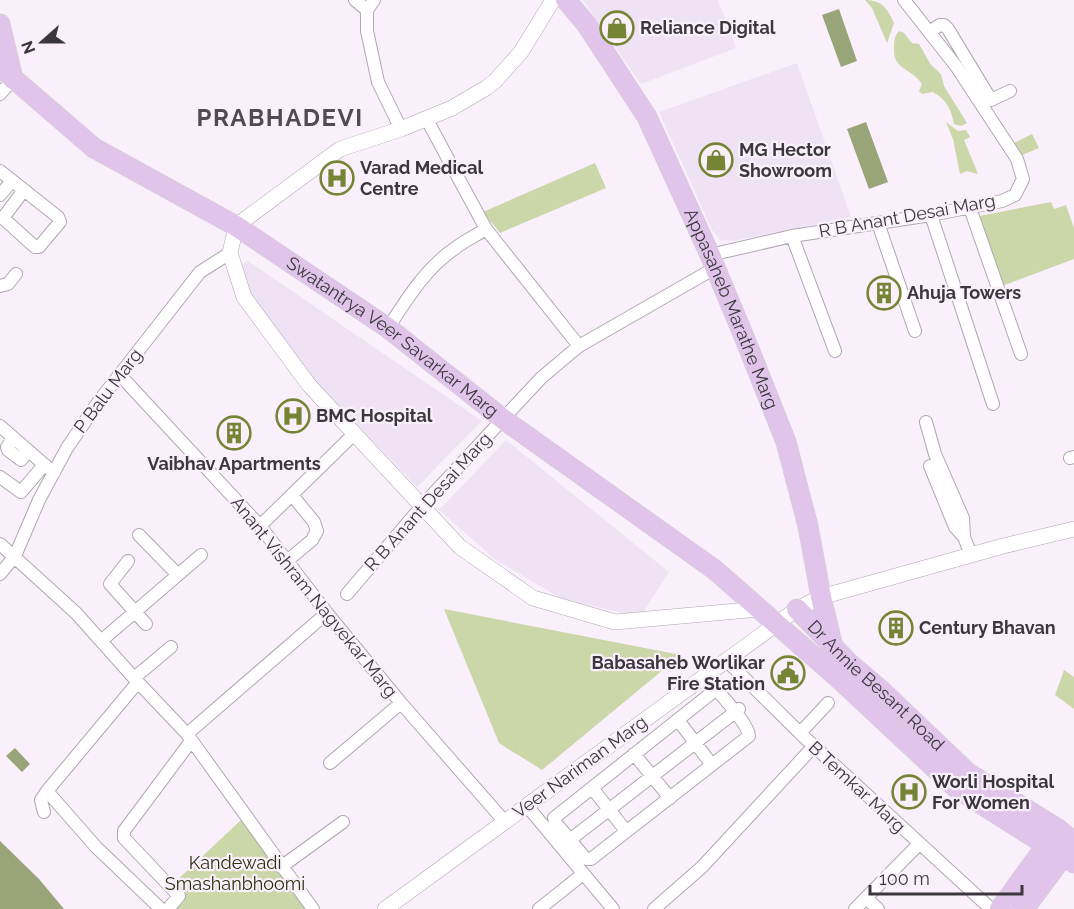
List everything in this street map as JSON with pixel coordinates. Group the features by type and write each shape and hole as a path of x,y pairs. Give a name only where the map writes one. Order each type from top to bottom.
{"main road":[{"name":"Appasaheb Marathe Marg","path":"566,0 587,26 647,117 713,262 786,442 808,526 833,647"},
{"path":"0,24 6,73"},
{"name":"Swatantrya Veer Savarkar Marg","path":"6,73 94,148 236,226 388,328 503,419 715,570 775,624"},
{"name":"Dr Annie Besant Road","path":"797,609 833,647 969,773 1058,830 1071,851"},
{"name":"Dr Annie Besant Road","path":"775,624 837,677 956,788 1045,846 1071,851"},
{"path":"1000,909 1058,830"},
{"path":"1024,909 1071,851"}],"street":[{"path":"355,0 371,5 367,31 378,82 401,129"},
{"path":"553,0 521,52 495,81 452,108 401,129 340,149 236,226 230,253 244,297 309,385 460,547 533,598 615,622 759,609"},
{"name":"R B Anant Desai Marg","path":"347,594 422,506 541,378 579,346 713,262 792,236 970,208 1002,201 1015,195 1023,179 1020,165 956,66 904,0"},
{"path":"929,32 940,25 948,30 991,100 1010,91"},
{"path":"0,94 6,73"},
{"path":"426,118 486,229 579,346"},
{"path":"0,171 12,181 24,190 58,217 60,220 39,247 35,247 3,219 24,190"},
{"path":"0,195 12,181"},
{"path":"970,208 1021,354"},
{"path":"931,214 993,404"},
{"path":"878,223 915,332"},
{"path":"388,328 429,270 454,249 486,229"},
{"path":"792,236 835,351"},
{"name":"P Balu Marg","path":"0,574 15,556 39,500 49,469 67,448 119,374 200,272 230,253"},
{"path":"0,286 8,284 16,274"},
{"name":"Anant Vishram Nagvekar Marg","path":"119,374 260,526 400,704 505,822"},
{"path":"926,422 935,454 963,518 964,537 971,555"},
{"path":"0,426 49,469 21,492 0,477"},
{"path":"260,526 354,434"},
{"path":"930,466 955,527 964,537"},
{"path":"288,563 312,540 316,531 314,522 292,495"},
{"name":"Veer Nariman Marg","path":"385,909 797,609 821,597 1074,529"},
{"path":"288,563 326,532"},
{"path":"139,535 178,575"},
{"path":"0,544 76,613 189,738 313,909"},
{"path":"101,641 201,555"},
{"path":"128,561 110,584 146,624"},
{"path":"168,909 179,896 124,838 124,831 189,738 327,614"},
{"path":"44,812 41,800 47,791 136,680 171,647"},
{"name":"B Temkar Marg","path":"727,661 800,733 991,909"},
{"path":"527,806 566,843 588,860 749,736 748,729 737,710 716,690 554,818 566,843 583,874 613,909"},
{"path":"800,733 828,703"},
{"path":"330,763 400,704"},
{"path":"566,843 737,710"},
{"path":"678,720 712,765"},
{"path":"654,909 702,867 814,746"},
{"path":"634,754 670,798"},
{"path":"592,788 627,831"},
{"path":"47,791 96,847 161,909"},
{"path":"281,867 343,822"},
{"path":"855,909 919,844"},
{"path":"539,909 583,874"},
{"path":"866,898 878,909"}],"shaded area":[{"path":"583,0 718,0 736,48 641,84"},
{"path":"839,9 857,61 841,67 822,15"},
{"path":"797,63 851,217 733,241 721,240 712,230 659,112"},
{"path":"866,122 888,182 869,189 847,129"},
{"path":"248,261 482,421 417,487 312,377 242,284 238,267"},
{"path":"506,440 669,572 640,617 562,599 496,560 439,510"},
{"path":"15,748 30,764 22,772 6,756"},
{"path":"0,841 39,879 64,909 0,909"}],"green space":[{"path":"865,0 880,4 892,18 894,23 887,43 872,8"},
{"path":"899,31 904,33 912,43 919,44 931,65 941,74 944,86 967,123 961,126 954,124 950,109 938,95 933,92 922,94 919,91 922,84 900,65 895,56 895,37"},
{"path":"946,122 958,131 966,130 970,137 964,140 978,174 967,171 960,174 953,139"},
{"path":"1032,134 1039,148 1020,156 1012,144"},
{"path":"595,163 606,188 500,233 483,212"},
{"path":"1051,202 1054,209 1066,205 1074,228 1074,259 994,289 969,218"},
{"path":"444,609 681,655 542,770 499,743"},
{"path":"1064,670 1074,677 1074,709 1055,695"},
{"name":"Kandewadi Smashanbhoomi","path":"241,820 307,909 175,909 184,902 173,884"}],"place":[{"name":"Reliance Digital","path":"617,28"},
{"name":"MG Hector Showroom","path":"716,160"},
{"name":"Varad Medical Centre","path":"337,178"},
{"name":"Ahuja Towers","path":"884,293"},
{"name":"BMC Hospital","path":"293,416"},
{"name":"Vaibhav Apartments","path":"234,433"},
{"name":"Century Bhavan","path":"896,628"},
{"name":"Babasaheb Worlikar Fire Station","path":"788,673"},
{"name":"Worli Hospital For Women","path":"909,792"}],"district":[{"name":"PRABHADEVI","path":"280,118"}]}
